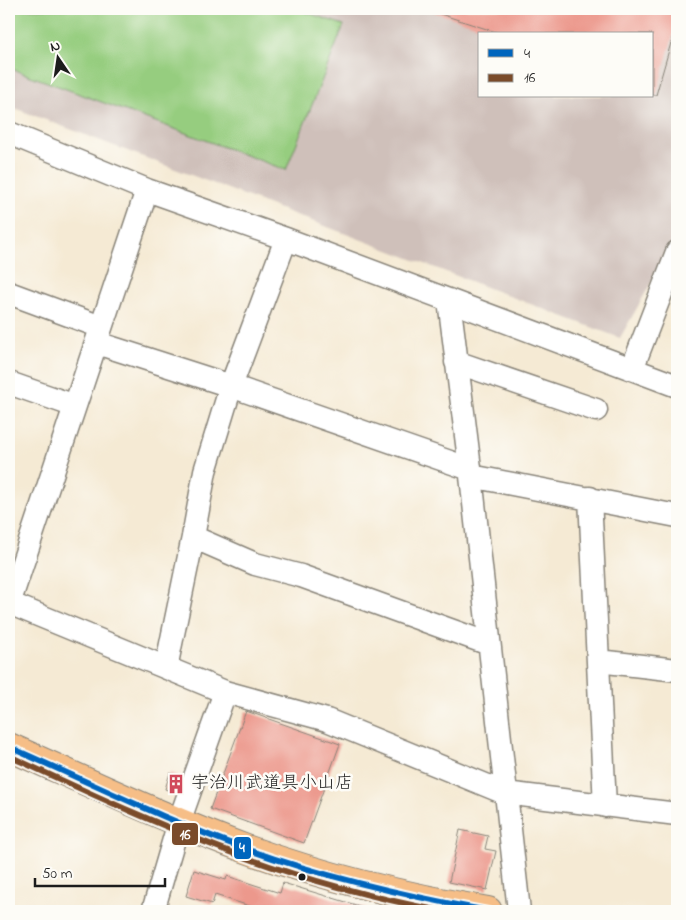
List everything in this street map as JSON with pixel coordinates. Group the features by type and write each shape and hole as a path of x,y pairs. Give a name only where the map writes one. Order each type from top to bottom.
{"main road":[{"path":"9,747 179,822 249,850 359,884 414,898 488,911"}],"street":[{"path":"10,137 147,190 286,239 677,386"},
{"path":"147,190 9,604 225,692 327,720 505,793 677,814"},
{"path":"166,668 205,471 232,386 286,239"},
{"path":"632,369 677,252"},
{"path":"9,294 99,335 470,473 677,516"},
{"path":"448,300 490,644 519,911"},
{"path":"456,362 596,410"},
{"path":"9,382 76,406"},
{"path":"590,498 605,806"},
{"path":"193,537 255,564 302,576 490,644"},
{"path":"598,661 677,670"},
{"path":"153,911 179,822 225,692"}],"shaded area":[{"path":"9,9 677,9 677,237 620,338 9,106"}],"green space":[{"path":"9,9 296,9 344,25 286,170 9,68"}],"building":[{"path":"434,9 677,9 677,22 656,95 654,95 654,32 496,32 434,12"},
{"path":"246,711 340,744 304,843 210,809"},
{"path":"170,773 181,777 175,793 165,789"},
{"path":"460,830 488,836 485,849 496,851 487,890 449,882"},
{"path":"194,870 226,880 227,876 280,893 283,883 366,908 365,911 265,911 215,895 212,904 186,896"}],"transit line":[{"name":"4","path":"9,747 158,814 218,839 278,860 367,885 488,911"},
{"name":"16","path":"9,756 157,822 247,858 343,888 441,911"}],"place":[{"name":"宇治川武道具小山店","path":"176,784"}]}
